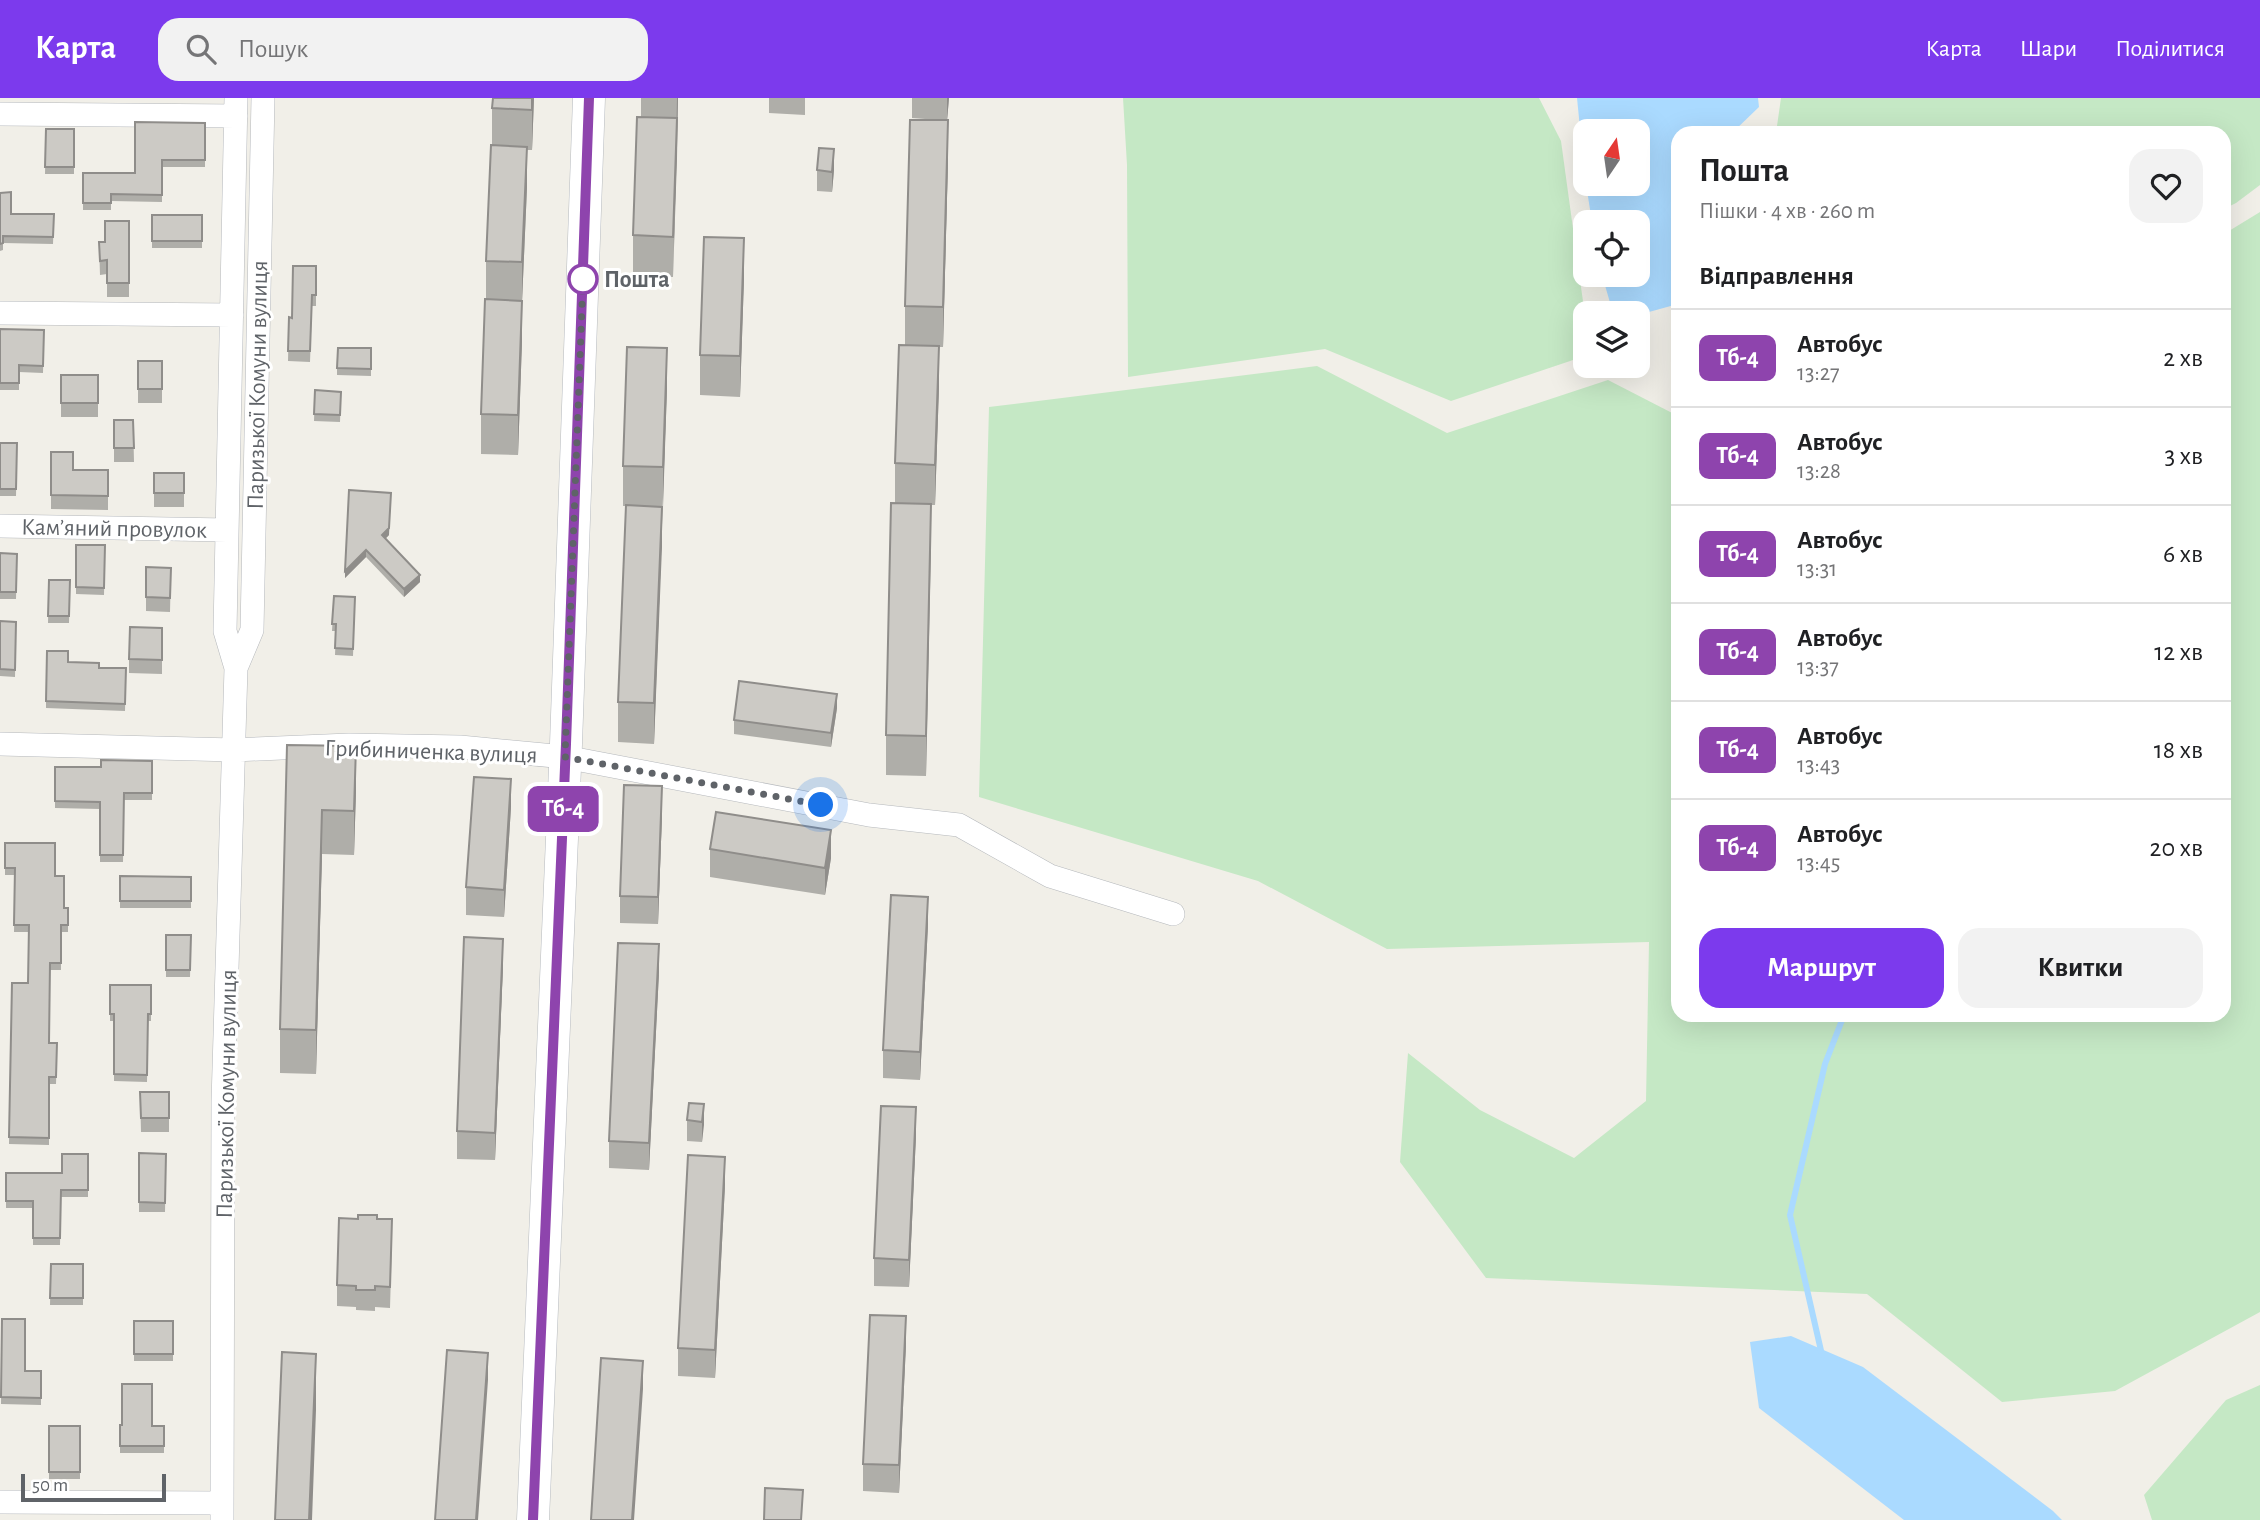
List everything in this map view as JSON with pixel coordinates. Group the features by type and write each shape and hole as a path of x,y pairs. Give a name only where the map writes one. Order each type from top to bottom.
{"main road":[{"path":"533,1520 589,98"}],"street":[{"name":"Паризької Комуни вулиця","path":"236,668 252,630 263,98"},
{"name":"Паризької Комуни вулиця","path":"222,1512 223,1102 236,668 225,631 236,107"},
{"path":"0,114 236,107"},
{"path":"0,313 232,315"},
{"name":"Кам’яний провулок","path":"0,526 227,530"},
{"name":"Грибиниченка вулиця","path":"0,744 234,750 349,745 446,747 565,757 869,815 959,825 1050,876 1173,914"},
{"path":"0,1502 222,1512"}],"green space":[{"path":"1123,98 1539,98 1561,141 1573,228 1573,287 1581,287 1583,301 1573,301 1573,360 1451,401 1325,349 1128,377 1127,165"},
{"path":"1781,98 2260,98 2260,185 2231,206 2231,126 1777,126"},
{"path":"2260,212 2260,1312 2115,1391 2002,1402 1867,1294 1486,1278 1400,1162 1408,1053 1480,1110 1574,1158 1646,1101 1649,942 1387,949 1258,881 979,797 989,407 1317,366 1447,433 1608,380 1671,412 1671,1022 2231,1022 2231,230"},
{"path":"2260,1385 2260,1520 2152,1520 2144,1495 2226,1400"}],"water":[{"path":"1577,98 1758,98 1759,107 1739,126 1671,126 1671,306 1650,312 1650,301 1610,301 1605,287 1650,287 1650,210 1590,210 1588,196 1650,196 1650,119 1579,119"},
{"path":"1791,1336 1863,1367 2062,1520 1904,1520 1759,1408 1750,1342"}],"building":[{"path":"493,98 532,98 532,110 492,108"},
{"path":"637,117 677,118 673,237 633,235"},
{"path":"910,120 948,120 943,307 905,306"},
{"path":"135,122 205,123 205,160 162,160 162,195 111,194 111,203 83,203 83,173 135,173"},
{"path":"46,129 74,129 74,167 45,167"},
{"path":"491,145 527,147 522,262 486,261"},
{"path":"819,148 834,149 832,172 817,170"},
{"path":"11,192 11,214 54,214 53,237 3,236 3,243 0,244 0,193"},
{"path":"152,215 202,215 202,241 152,241"},
{"path":"105,221 129,221 129,283 107,283 107,260 100,261 99,242 105,242"},
{"path":"704,237 744,238 740,356 700,355"},
{"path":"293,266 316,266 310,351 288,351"},
{"path":"485,299 522,301 518,415 481,414"},
{"path":"0,329 44,330 43,366 19,365 19,383 0,383"},
{"path":"899,345 939,346 935,465 895,463"},
{"path":"627,347 667,348 663,467 623,466"},
{"path":"338,348 371,348 371,369 337,368"},
{"path":"138,361 162,361 162,389 138,389"},
{"path":"61,375 98,375 98,403 61,403"},
{"path":"315,390 341,392 340,415 314,414"},
{"path":"114,420 133,420 134,448 114,448"},
{"path":"0,443 17,443 16,489 0,489"},
{"path":"51,452 73,452 73,470 108,470 108,496 51,495"},
{"path":"154,473 184,473 184,493 154,493"},
{"path":"349,490 391,493 389,528 382,535 420,575 404,589 366,550 345,571"},
{"path":"891,503 931,504 926,736 886,735"},
{"path":"626,505 662,507 654,703 618,702"},
{"path":"76,545 105,545 104,588 76,587"},
{"path":"0,553 17,554 16,592 0,592"},
{"path":"146,567 171,568 170,598 146,597"},
{"path":"49,580 70,580 69,616 48,616"},
{"path":"334,596 355,597 353,649 335,648 336,624 332,624"},
{"path":"0,621 16,622 15,670 0,669"},
{"path":"130,627 162,628 162,660 129,659"},
{"path":"47,651 68,651 68,662 99,663 99,668 126,668 125,704 46,701"},
{"path":"739,681 837,694 831,733 734,720"},
{"path":"287,745 356,746 354,811 322,810 316,1030 280,1029"},
{"path":"101,760 152,761 152,793 124,793 123,855 100,855 100,802 55,801 55,767 101,767"},
{"path":"474,777 511,779 504,890 466,887"},
{"path":"624,785 662,786 658,897 620,896"},
{"path":"716,812 831,830 825,868 710,849"},
{"path":"5,843 55,843 55,876 64,876 64,908 68,908 68,925 61,925 61,963 50,963 49,1043 57,1043 56,1077 49,1077 49,1138 9,1137 12,983 28,983 29,925 14,925 15,868 5,868"},
{"path":"120,876 191,877 191,901 120,901"},
{"path":"891,895 928,897 920,1052 883,1050"},
{"path":"166,935 191,935 190,970 166,970"},
{"path":"464,937 503,939 495,1133 457,1131"},
{"path":"618,943 659,944 649,1143 609,1141"},
{"path":"110,985 151,985 147,1075 114,1074 114,1014 110,1014"},
{"path":"140,1092 169,1092 169,1118 141,1118"},
{"path":"689,1103 704,1104 702,1122 687,1120"},
{"path":"881,1106 916,1107 909,1260 874,1258"},
{"path":"139,1153 166,1154 165,1203 139,1202"},
{"path":"62,1154 88,1154 88,1190 61,1190 60,1238 33,1238 33,1201 6,1201 6,1173 62,1173"},
{"path":"688,1155 725,1157 715,1350 678,1348"},
{"path":"358,1215 377,1215 377,1219 392,1219 390,1287 375,1286 375,1290 356,1290 356,1286 337,1285 339,1218 358,1219"},
{"path":"51,1264 83,1264 83,1298 50,1298"},
{"path":"870,1315 906,1316 899,1465 863,1464"},
{"path":"2,1319 25,1319 25,1371 41,1371 41,1398 1,1397"},
{"path":"134,1321 173,1321 173,1354 134,1354"},
{"path":"447,1350 488,1353 476,1520 435,1520"},
{"path":"282,1352 316,1354 309,1520 275,1520"},
{"path":"601,1358 643,1361 632,1520 591,1520"},
{"path":"122,1384 152,1384 152,1426 164,1426 164,1446 120,1446"},
{"path":"49,1426 80,1426 80,1472 49,1472"},
{"path":"765,1488 803,1490 801,1520 764,1520"}],"waterway":[{"path":"1822,1355 1790,1215 1825,1064 1841,1022"}],"bus line":[{"name":"Тб-4","path":"533,1520 566,744 589,98"}],"place":[{"name":"Пошта","path":"583,279"}],"route":[{"path":"583,279 565,757 821,805"}]}
